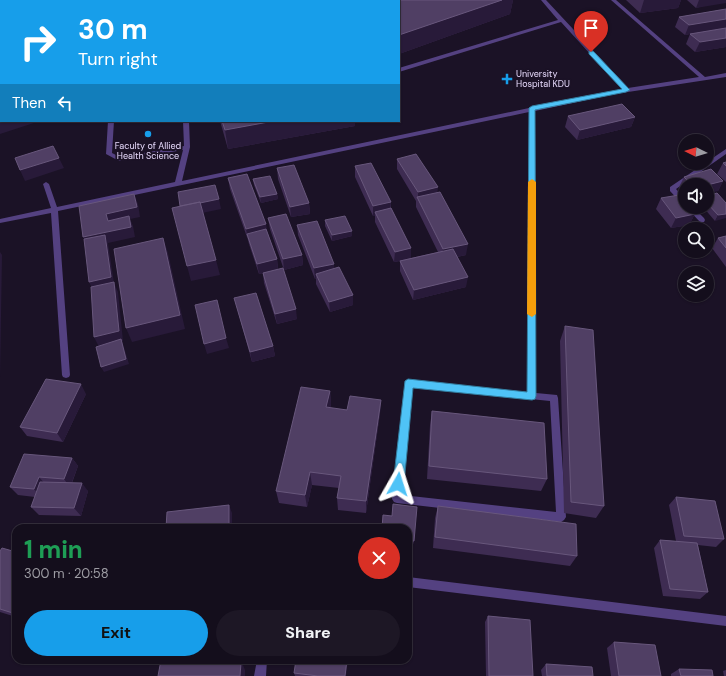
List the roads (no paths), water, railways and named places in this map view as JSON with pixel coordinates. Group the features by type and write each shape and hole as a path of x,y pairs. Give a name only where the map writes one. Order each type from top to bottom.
{"street":[{"path":"543,0 626,90"},
{"path":"613,0 703,78"},
{"path":"400,70 562,20"},
{"path":"0,221 54,208 532,108 626,90 726,75"},
{"path":"532,108 532,396"},
{"path":"111,122 109,154 119,159 187,146"},
{"path":"178,182 187,146 186,122"},
{"path":"688,178 726,151"},
{"path":"46,184 54,208 66,375"},
{"path":"678,185 672,189 678,195"},
{"path":"696,214 702,220"},
{"path":"408,383 532,396 554,398 561,517 397,498 408,383"},
{"path":"412,582 726,621"},
{"path":"260,676 262,664"}],"place":[{"name":"University Hospital KDU","path":"507,79"},
{"name":"Faculty of Allied Health Science","path":"148,134"}]}
